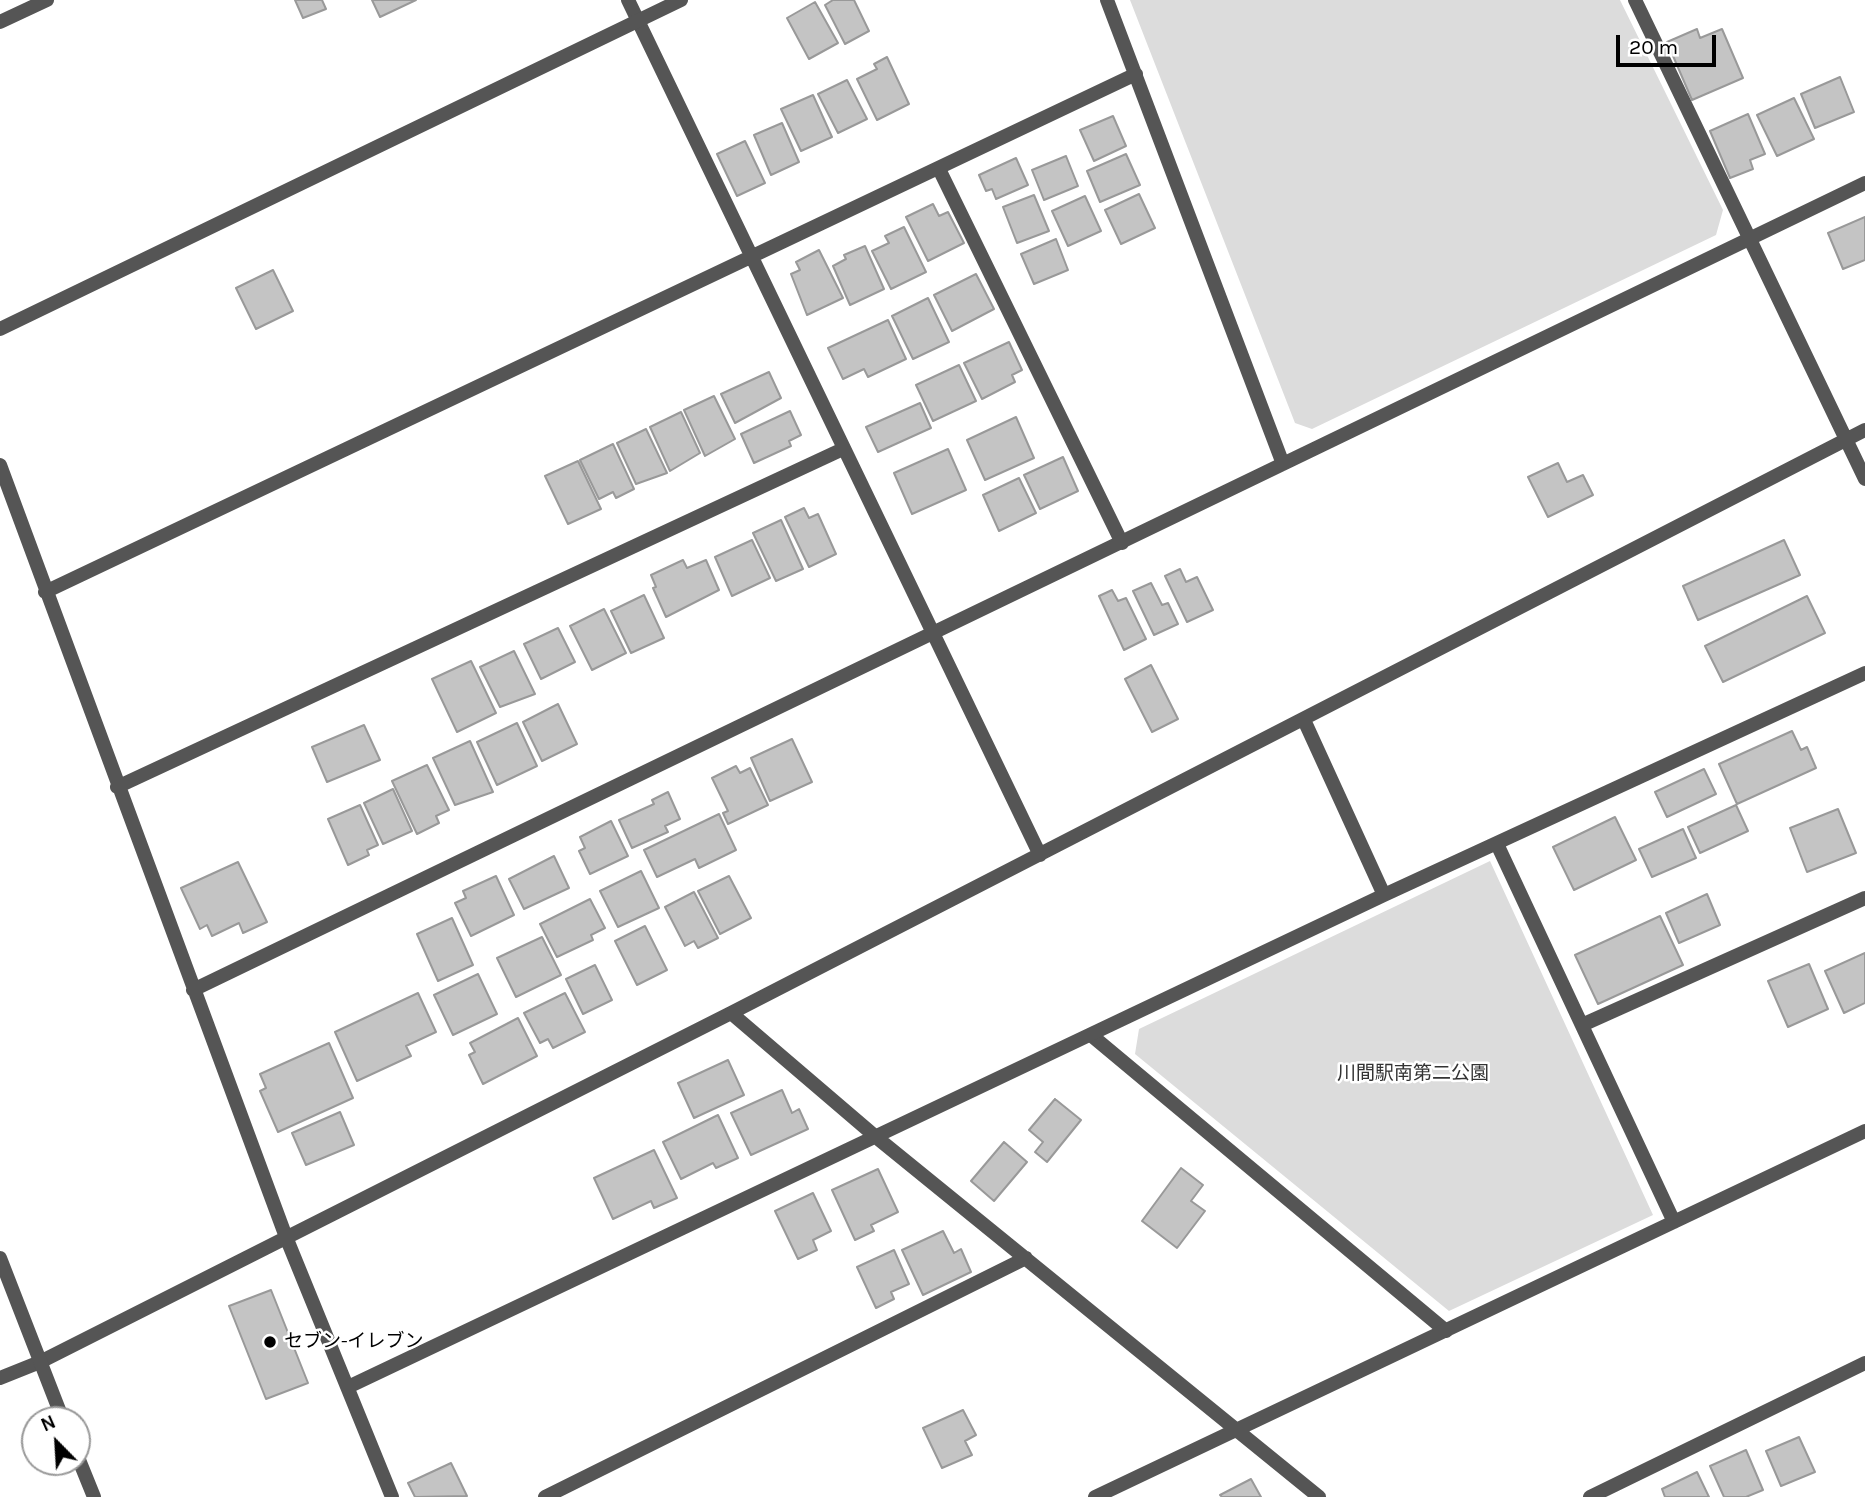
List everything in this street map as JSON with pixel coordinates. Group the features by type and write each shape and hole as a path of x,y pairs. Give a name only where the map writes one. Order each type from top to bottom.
{"street":[{"path":"0,22 47,0"},
{"path":"628,0 1040,855"},
{"path":"0,329 681,0"},
{"path":"1107,0 1283,464"},
{"path":"1635,0 1865,479"},
{"path":"45,592 1136,74"},
{"path":"939,169 1122,543"},
{"path":"192,990 1865,183"},
{"path":"0,1378 40,1362 731,1013 1865,430"},
{"path":"117,787 843,449"},
{"path":"0,465 192,990 286,1237 392,1497"},
{"path":"348,1387 1384,895 1865,673"},
{"path":"1304,720 1384,895"},
{"path":"1497,844 1674,1223"},
{"path":"1582,1025 1865,898"},
{"path":"731,1013 876,1137 1319,1497"},
{"path":"1091,1035 1446,1331"},
{"path":"1095,1497 1865,1131"},
{"path":"0,1258 57,1406"},
{"path":"545,1497 1026,1258"},
{"path":"1590,1497 1864,1367"},
{"path":"85,1476 93,1497"}],"green space":[{"path":"1130,0 1620,0 1723,210 1716,235 1312,429 1295,423"},
{"name":"川間駅南第二公園","path":"1490,861 1653,1215 1449,1311 1135,1054 1139,1029"}],"building":[{"path":"295,0 322,0 326,9 303,18"},
{"path":"372,0 416,0 380,17"},
{"path":"833,0 854,0 869,31 845,44 825,5"},
{"path":"815,2 838,43 809,59 787,18"},
{"path":"1697,29 1700,38 1722,29 1743,78 1692,100 1667,42"},
{"path":"887,57 909,104 877,120 857,79 877,69 874,64"},
{"path":"1840,77 1854,112 1815,128 1801,94"},
{"path":"847,80 867,119 838,133 818,94"},
{"path":"813,95 832,137 801,151 781,109"},
{"path":"1794,98 1814,139 1777,156 1757,115"},
{"path":"1748,114 1765,154 1750,160 1753,169 1730,178 1710,131"},
{"path":"1113,116 1126,146 1094,161 1080,130"},
{"path":"782,123 799,162 771,175 754,135"},
{"path":"745,141 765,183 737,196 717,154"},
{"path":"1126,154 1140,185 1100,202 1087,171"},
{"path":"1066,156 1078,186 1044,200 1032,170"},
{"path":"1016,158 1028,185 996,199 992,189 986,191 979,175"},
{"path":"1139,194 1155,228 1121,244 1105,210"},
{"path":"1034,195 1049,231 1017,243 1003,207"},
{"path":"1085,196 1101,231 1068,246 1052,211"},
{"path":"933,204 939,216 948,212 964,243 928,261 906,217"},
{"path":"1865,217 1865,260 1843,269 1828,233"},
{"path":"904,227 926,272 891,289 872,251 889,243 885,236"},
{"path":"1056,239 1068,270 1034,284 1021,254"},
{"path":"865,246 884,289 850,305 833,266 846,259 844,255"},
{"path":"819,250 843,298 807,315 791,274 800,270 796,262"},
{"path":"273,270 293,311 256,329 236,288"},
{"path":"976,274 994,309 952,331 934,295"},
{"path":"928,298 949,342 913,359 892,316"},
{"path":"888,320 906,359 868,377 864,369 843,379 828,348"},
{"path":"1009,342 1022,370 1012,375 1015,382 982,399 964,363"},
{"path":"959,365 976,401 933,421 916,385"},
{"path":"769,372 781,398 735,423 721,394"},
{"path":"714,396 735,439 705,456 684,410"},
{"path":"920,403 931,428 878,452 866,427"},
{"path":"790,411 801,435 789,441 791,446 754,463 741,434"},
{"path":"681,412 700,453 670,471 650,427"},
{"path":"1016,417 1034,458 985,480 967,440"},
{"path":"646,429 667,473 636,484 617,443"},
{"path":"613,444 634,489 616,498 613,492 599,499 580,460"},
{"path":"948,449 966,490 912,514 894,473"},
{"path":"1063,457 1078,491 1040,509 1024,475"},
{"path":"578,461 601,509 568,524 545,476"},
{"path":"1558,463 1567,482 1583,475 1593,495 1548,517 1528,477"},
{"path":"1019,478 1036,513 999,531 983,495"},
{"path":"804,508 809,518 818,514 836,554 809,567 785,517"},
{"path":"781,520 803,569 776,581 753,533"},
{"path":"752,540 770,578 732,596 715,557"},
{"path":"1784,540 1800,575 1698,620 1683,586"},
{"path":"683,560 687,568 706,560 719,590 666,617 653,588 656,587 651,575"},
{"path":"1180,569 1186,582 1197,577 1213,610 1187,622 1165,576"},
{"path":"1151,583 1162,605 1168,603 1178,624 1154,635 1133,591"},
{"path":"1112,590 1118,601 1126,598 1146,639 1124,650 1099,596"},
{"path":"644,595 664,638 631,653 611,611"},
{"path":"1807,596 1825,633 1723,682 1705,646"},
{"path":"604,609 626,653 592,670 570,626"},
{"path":"558,628 575,662 541,679 524,644"},
{"path":"514,651 535,694 500,707 480,667"},
{"path":"471,661 496,713 457,732 432,679"},
{"path":"1151,665 1178,719 1152,732 1125,679"},
{"path":"558,704 577,744 542,761 523,722"},
{"path":"517,723 537,766 497,785 477,742"},
{"path":"364,725 380,760 327,782 312,747"},
{"path":"1792,731 1801,750 1807,747 1816,768 1737,804 1719,764"},
{"path":"792,739 812,782 770,801 751,758"},
{"path":"470,741 493,792 455,805 433,758"},
{"path":"427,765 449,810 436,816 439,823 417,834 392,781"},
{"path":"736,766 740,773 750,768 768,805 728,824 723,813 728,811 712,778"},
{"path":"1704,769 1716,794 1667,817 1655,792"},
{"path":"393,789 412,831 383,844 364,803"},
{"path":"668,792 680,819 665,826 668,832 632,848 619,820 654,804 652,800"},
{"path":"360,805 378,845 367,850 369,855 348,865 328,819"},
{"path":"1736,805 1748,831 1700,853 1688,827"},
{"path":"1838,809 1856,853 1807,872 1790,828"},
{"path":"719,814 736,850 699,868 695,859 657,877 644,850"},
{"path":"1615,817 1636,860 1574,890 1553,847"},
{"path":"611,821 628,856 590,874 579,851 585,848 580,837"},
{"path":"1683,829 1696,858 1652,877 1639,849"},
{"path":"554,856 569,888 524,909 509,879"},
{"path":"238,862 267,922 243,933 239,923 212,936 207,925 200,929 181,888"},
{"path":"641,871 659,908 618,927 600,891"},
{"path":"496,876 514,915 471,936 455,903 466,898 463,891"},
{"path":"729,876 751,918 720,934 698,891"},
{"path":"694,892 718,938 698,948 694,941 685,946 665,907"},
{"path":"1707,894 1720,925 1679,943 1666,913"},
{"path":"590,899 605,928 591,935 593,940 557,957 540,924"},
{"path":"1660,916 1683,965 1598,1004 1575,955"},
{"path":"452,918 473,965 438,981 417,934"},
{"path":"645,926 667,970 637,985 615,941"},
{"path":"542,937 561,975 516,997 497,958"},
{"path":"1865,953 1865,1003 1844,1013 1825,971"},
{"path":"1809,964 1828,1009 1788,1027 1768,981"},
{"path":"595,965 612,1000 583,1014 566,979"},
{"path":"478,974 497,1014 453,1035 434,995"},
{"path":"418,993 436,1032 406,1046 411,1056 357,1081 335,1032"},
{"path":"565,993 585,1032 553,1048 548,1039 540,1043 524,1013"},
{"path":"518,1018 537,1056 483,1084 469,1055 475,1052 470,1043"},
{"path":"329,1043 353,1098 278,1132 260,1091 266,1088 260,1074"},
{"path":"728,1060 744,1095 694,1118 678,1083"},
{"path":"782,1090 792,1113 799,1109 808,1129 751,1155 731,1113"},
{"path":"1055,1099 1081,1120 1047,1162 1035,1152 1043,1142 1029,1130"},
{"path":"340,1112 354,1145 306,1165 292,1133"},
{"path":"718,1115 738,1158 716,1168 713,1163 681,1179 663,1142"},
{"path":"1004,1142 1027,1162 994,1201 971,1181"},
{"path":"654,1150 677,1198 654,1208 651,1201 613,1219 594,1178"},
{"path":"1181,1168 1203,1185 1191,1201 1205,1211 1177,1248 1142,1221"},
{"path":"878,1169 898,1212 871,1225 874,1231 855,1240 832,1190"},
{"path":"813,1193 831,1231 813,1240 817,1250 798,1259 775,1211"},
{"path":"943,1231 954,1253 961,1249 971,1272 923,1295 902,1250"},
{"path":"894,1250 909,1284 891,1292 894,1299 876,1308 857,1267"},
{"path":"271,1290 308,1383 266,1399 229,1306"},
{"path":"963,1410 976,1435 965,1441 972,1455 942,1468 923,1428"},
{"path":"1799,1437 1815,1472 1781,1486 1766,1451"},
{"path":"1746,1450 1763,1490 1746,1497 1724,1497 1710,1466"},
{"path":"451,1463 467,1496 415,1497 408,1483"},
{"path":"1697,1472 1709,1497 1665,1497 1662,1489"},
{"path":"1251,1479 1261,1497 1220,1495"}],"place":[{"name":"セブン-イレブン","path":"270,1342"}]}
